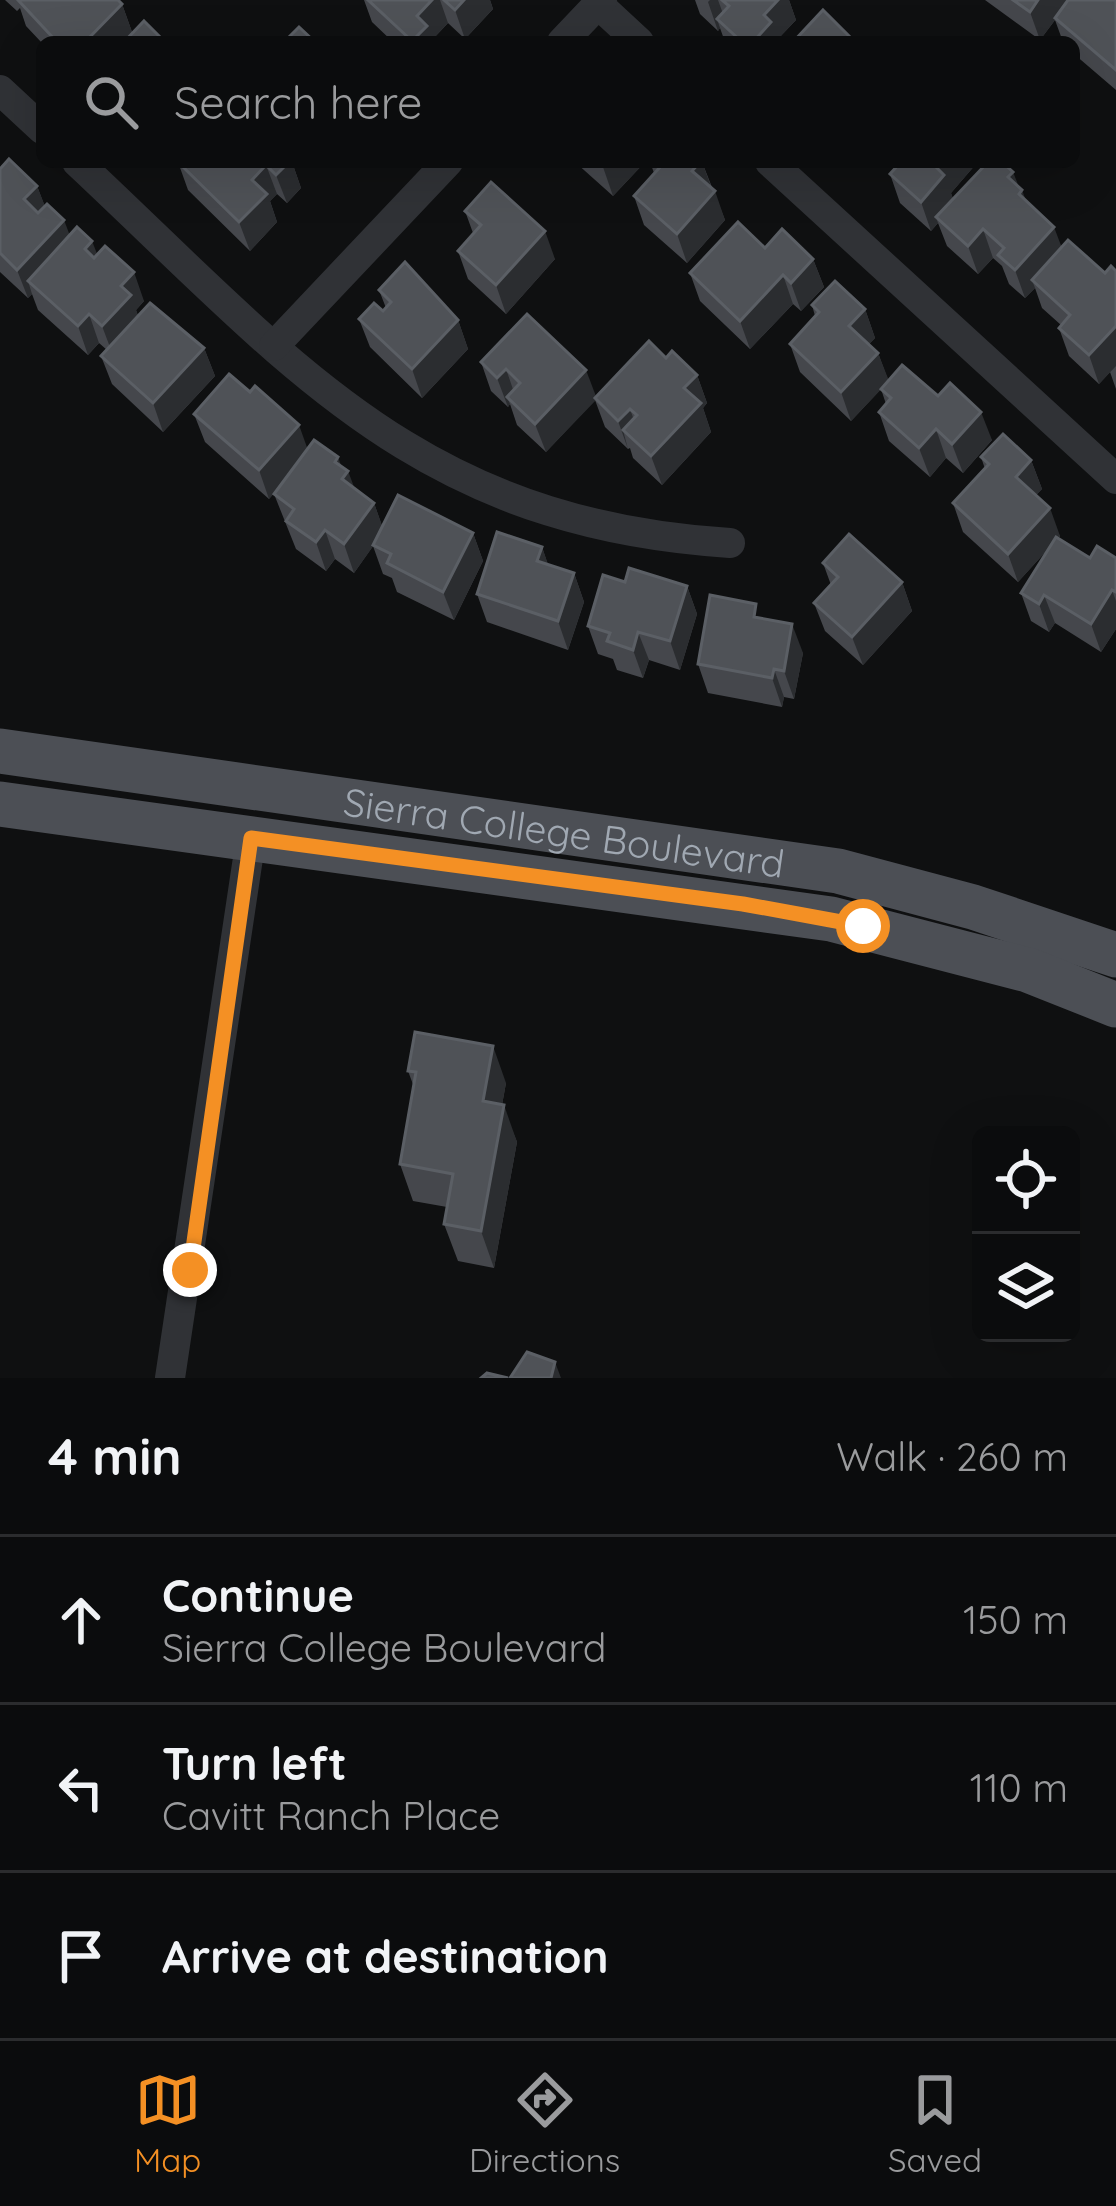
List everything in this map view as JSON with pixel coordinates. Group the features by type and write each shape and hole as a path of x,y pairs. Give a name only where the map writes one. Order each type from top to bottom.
{"main road":[{"name":"Sierra College Boulevard","path":"0,751 838,871 974,907 1116,955"},
{"name":"Sierra College Boulevard","path":"0,805 831,919 1028,970 1116,1005"}],"street":[{"path":"568,36 600,2 633,36"},
{"path":"0,90 36,123"},
{"path":"83,168 274,346 387,438 499,496 586,526 730,543"},
{"path":"274,346 442,168"},
{"path":"777,168 1116,479"},
{"path":"170,1378 251,838"}],"building":[{"path":"18,0 118,0 122,4 91,36 51,36"},
{"path":"368,0 432,0 417,16 427,26 417,36 407,36"},
{"path":"444,0 464,0 455,10"},
{"path":"722,0 778,0 764,15 771,22 758,36 735,36 717,19 729,6"},
{"path":"1013,0 1038,0 1030,12"},
{"path":"1068,0 1116,0 1116,70 1080,36 1055,18"},
{"path":"823,10 849,36 799,36"},
{"path":"144,21 159,36 130,36"},
{"path":"9,159 37,186 24,199 38,213 47,204 64,220 17,270 0,253 0,169"},
{"path":"184,168 263,168 252,180 267,194 239,222"},
{"path":"659,168 695,168 692,171 715,191 677,234 634,196"},
{"path":"896,168 937,168 944,175 921,202 890,174"},
{"path":"982,168 1009,168 1013,172 1008,177 1022,190 1019,194 1054,227 1015,270 998,255 1004,248 983,229 968,246 936,217"},
{"path":"491,182 545,231 496,285 458,251 481,225 465,211"},
{"path":"738,222 765,248 782,229 813,259 791,283 783,275 740,321 690,273"},
{"path":"77,227 92,241 85,249 94,258 105,246 134,272 121,286 131,295 102,326 89,314 78,326 28,281"},
{"path":"1068,240 1105,273 1111,266 1116,271 1116,326 1089,355 1059,328 1070,315 1032,280"},
{"path":"405,262 458,320 412,369 359,319 374,303 383,311 391,302 379,290"},
{"path":"835,281 865,309 849,326 878,353 841,392 790,344 819,312 812,305"},
{"path":"150,303 204,348 153,403 101,356"},
{"path":"527,314 586,370 535,424 507,397 520,383 506,369 497,378 481,362"},
{"path":"649,341 666,358 672,351 697,375 684,388 701,403 651,456 623,430 637,415 630,409 618,421 595,398"},
{"path":"902,365 938,396 950,383 981,412 952,444 936,429 919,448 879,412 891,398 881,389"},
{"path":"229,374 250,392 255,386 299,425 259,470 194,414"},
{"path":"1003,434 1031,460 1016,477 1050,508 1008,554 953,503 989,464 981,457"},
{"path":"314,440 338,457 335,462 348,471 342,479 374,503 344,544 325,530 316,542 286,521 294,509 274,494"},
{"path":"398,495 473,533 443,592 387,563 391,554 373,545"},
{"path":"497,532 542,547 537,561 574,573 558,621 477,594"},
{"path":"849,534 902,582 852,637 814,603 838,577 823,563"},
{"path":"1056,537 1090,558 1097,546 1116,558 1116,592 1112,590 1091,624 1044,595 1039,604 1021,593"},
{"path":"629,568 687,586 670,641 638,632 633,650 607,641 610,633 588,626 603,575 625,582"},
{"path":"710,595 756,604 754,617 792,624 784,671 774,669 772,678 698,664"},
{"path":"415,1032 493,1046 483,1101 504,1105 481,1231 444,1224 453,1174 400,1164 416,1072 408,1071"},
{"path":"527,1352 555,1362 551,1378 510,1378"}],"route":[{"path":"190,1270 251,838 743,904 863,926"}]}
